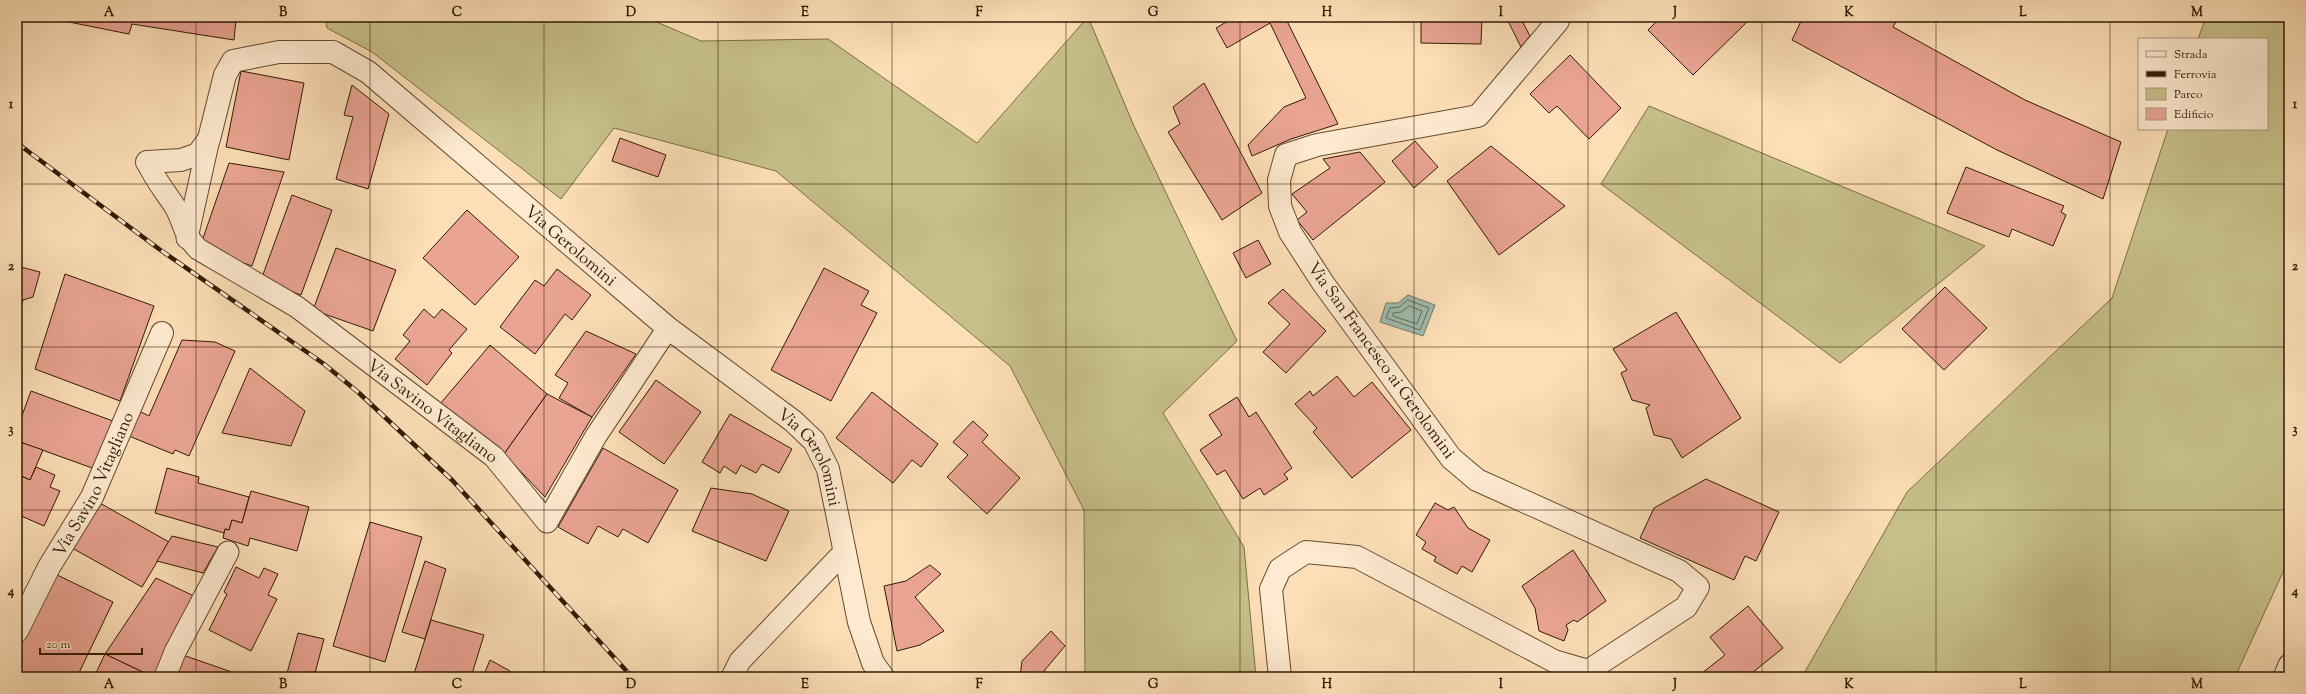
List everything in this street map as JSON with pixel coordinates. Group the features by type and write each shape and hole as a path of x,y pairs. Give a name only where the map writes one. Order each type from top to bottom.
{"street":[{"name":"Via San Francesco ai Gerolomini","path":"1280,677 1271,589 1280,569 1306,552 1357,557 1554,661 1588,670 1686,607 1698,587 1680,571 1477,480 1451,458 1323,283 1290,232 1280,206 1279,180 1286,155 1317,145 1478,116 1558,21"},
{"name":"Via Gerolomini","path":"147,162 187,158 198,154 209,140 225,75 233,61 279,52 333,52 368,72 668,328 793,420 814,441 828,469 859,622 873,663 883,677"},
{"name":"Via Savino Vitagliano","path":"17,631 49,567 92,497 162,333"}],"lane":[{"path":"187,238 209,140"},
{"name":"Via Savino Vitagliano","path":"147,162 154,178 174,206 187,238 198,249 296,307 494,457 547,522 596,436 668,328"},
{"path":"732,677 740,662 845,551"},
{"path":"165,677 175,652 228,552"},
{"path":"2284,677 2289,665"}],"green space":[{"path":"325,17 645,17 701,41 828,39 977,143 1088,17 1134,126 1237,341 1163,413 1244,547 1256,677 1085,677 1084,510 1010,366 776,171 614,128 561,199 372,52 327,28"},
{"path":"2206,17 2289,17 2289,559 2235,677 1802,677 1907,492 2112,298 2168,130 2268,130 2268,38 2198,38"},
{"path":"1649,106 1985,246 1840,363 1601,184"}],"water":[{"path":"1408,295 1435,305 1423,336 1380,322 1386,303 1398,303"}],"building":[{"path":"65,17 240,17 236,20 234,40 132,24 129,34 64,21"},
{"path":"1235,17 1285,17 1338,124 1291,139 1252,156 1248,145 1284,107 1306,98 1270,23 1227,48 1216,28"},
{"path":"1421,17 1482,17 1481,44 1421,43"},
{"path":"1506,17 1520,17 1530,36 1521,47"},
{"path":"1661,17 1752,17 1693,75 1648,30"},
{"path":"1803,17 1899,17 1893,27 2025,100 2121,142 2103,199 1997,150 1792,40"},
{"path":"1570,55 1621,108 1589,139 1557,106 1549,113 1530,94"},
{"path":"241,71 304,83 289,160 226,147"},
{"path":"1204,83 1262,193 1222,220 1168,132 1180,124 1173,107"},
{"path":"352,85 389,114 368,189 336,179 353,117 344,115"},
{"path":"620,138 666,155 658,177 612,161"},
{"path":"1415,141 1438,167 1414,188 1392,161"},
{"path":"1491,146 1565,206 1499,255 1447,181"},
{"path":"1360,152 1385,182 1313,240 1297,220 1307,212 1292,194 1330,168 1323,159"},
{"path":"229,163 284,172 252,266 200,247"},
{"path":"1966,167 2064,206 2061,212 2066,215 2053,246 2012,229 2009,237 1947,213"},
{"path":"292,195 332,210 301,295 261,280"},
{"path":"467,210 519,257 475,305 423,258"},
{"path":"1258,240 1271,264 1246,278 1233,253"},
{"path":"336,248 396,270 373,331 313,310"},
{"path":"17,266 40,272 33,297 23,300 17,322"},
{"path":"824,268 869,291 861,305 877,313 831,401 771,370"},
{"path":"557,269 591,295 572,320 565,314 535,354 500,327 535,280 544,286"},
{"path":"65,274 154,306 120,401 35,369"},
{"path":"1945,287 1987,328 1944,370 1902,329"},
{"path":"1283,289 1326,331 1286,373 1263,352 1290,324 1268,303"},
{"path":"424,309 434,318 442,309 467,329 449,350 452,353 427,385 395,359 410,341 403,335"},
{"path":"1676,312 1741,418 1682,458 1671,439 1654,435 1646,408 1650,405 1632,400 1621,373 1627,370 1613,349"},
{"path":"586,331 636,354 592,417 559,398 568,383 555,375"},
{"path":"182,340 215,342 235,351 189,456 175,450 173,454 129,436 139,411 149,416"},
{"path":"490,345 547,394 504,454 440,404"},
{"path":"250,368 305,411 291,446 222,433"},
{"path":"1337,376 1354,397 1372,382 1411,430 1352,478 1313,432 1317,428 1295,404 1310,391 1313,396"},
{"path":"656,380 701,412 664,464 619,432"},
{"path":"31,391 113,421 95,469 17,441 17,429"},
{"path":"872,392 938,444 921,467 912,460 893,483 836,438"},
{"path":"547,394 592,417 545,497 504,454"},
{"path":"1237,397 1249,417 1256,412 1292,468 1284,474 1288,479 1264,495 1260,488 1243,499 1225,470 1217,475 1200,450 1222,435 1209,415"},
{"path":"730,414 792,449 779,473 762,464 756,473 741,465 736,474 724,466 720,473 702,462"},
{"path":"973,421 988,435 982,442 1020,478 987,514 947,477 968,455 953,442"},
{"path":"17,441 43,450 30,480 17,474"},
{"path":"603,448 678,490 648,543 623,529 618,537 598,526 588,544 558,527"},
{"path":"36,467 55,475 50,487 60,491 44,526 19,515 17,520 17,474 30,480"},
{"path":"167,468 199,477 198,483 249,497 242,523 232,520 229,530 225,529 224,533 155,513"},
{"path":"1706,479 1779,512 1756,561 1745,556 1734,580 1640,538 1654,508"},
{"path":"711,488 752,494 789,511 766,561 692,531"},
{"path":"251,491 309,507 297,551 250,538 248,546 223,538 225,529 229,530 232,520 242,523"},
{"path":"98,502 169,542 142,587 72,548"},
{"path":"1435,503 1448,510 1454,507 1468,528 1490,540 1472,572 1462,566 1457,574 1434,561 1436,557 1422,549 1426,542 1416,535"},
{"path":"370,522 422,537 385,662 333,646"},
{"path":"172,536 218,547 203,573 157,561"},
{"path":"1573,550 1606,601 1577,622 1574,620 1566,625 1568,630 1564,641 1539,631 1535,608 1522,586"},
{"path":"425,561 446,569 425,639 402,632"},
{"path":"930,565 941,574 915,597 944,631 920,645 897,651 884,586 906,581"},
{"path":"236,567 259,578 264,568 278,574 268,595 277,599 251,651 209,630 227,594 224,592"},
{"path":"53,573 113,602 77,677 22,677 17,674 17,648"},
{"path":"156,578 196,597 158,677 153,677 105,654"},
{"path":"1748,606 1783,648 1747,677 1697,677 1725,655 1710,637"},
{"path":"431,620 484,635 471,677 413,677"},
{"path":"1051,631 1065,646 1044,671 1044,677 1020,677 1022,661"},
{"path":"298,633 324,639 314,677 286,677"},
{"path":"105,654 153,677 94,677"},
{"path":"180,654 246,677 170,677"},
{"path":"490,660 510,671 514,677 483,677"}],"railway":[{"path":"17,143 159,249 324,364 359,393 452,480 632,677"}]}
